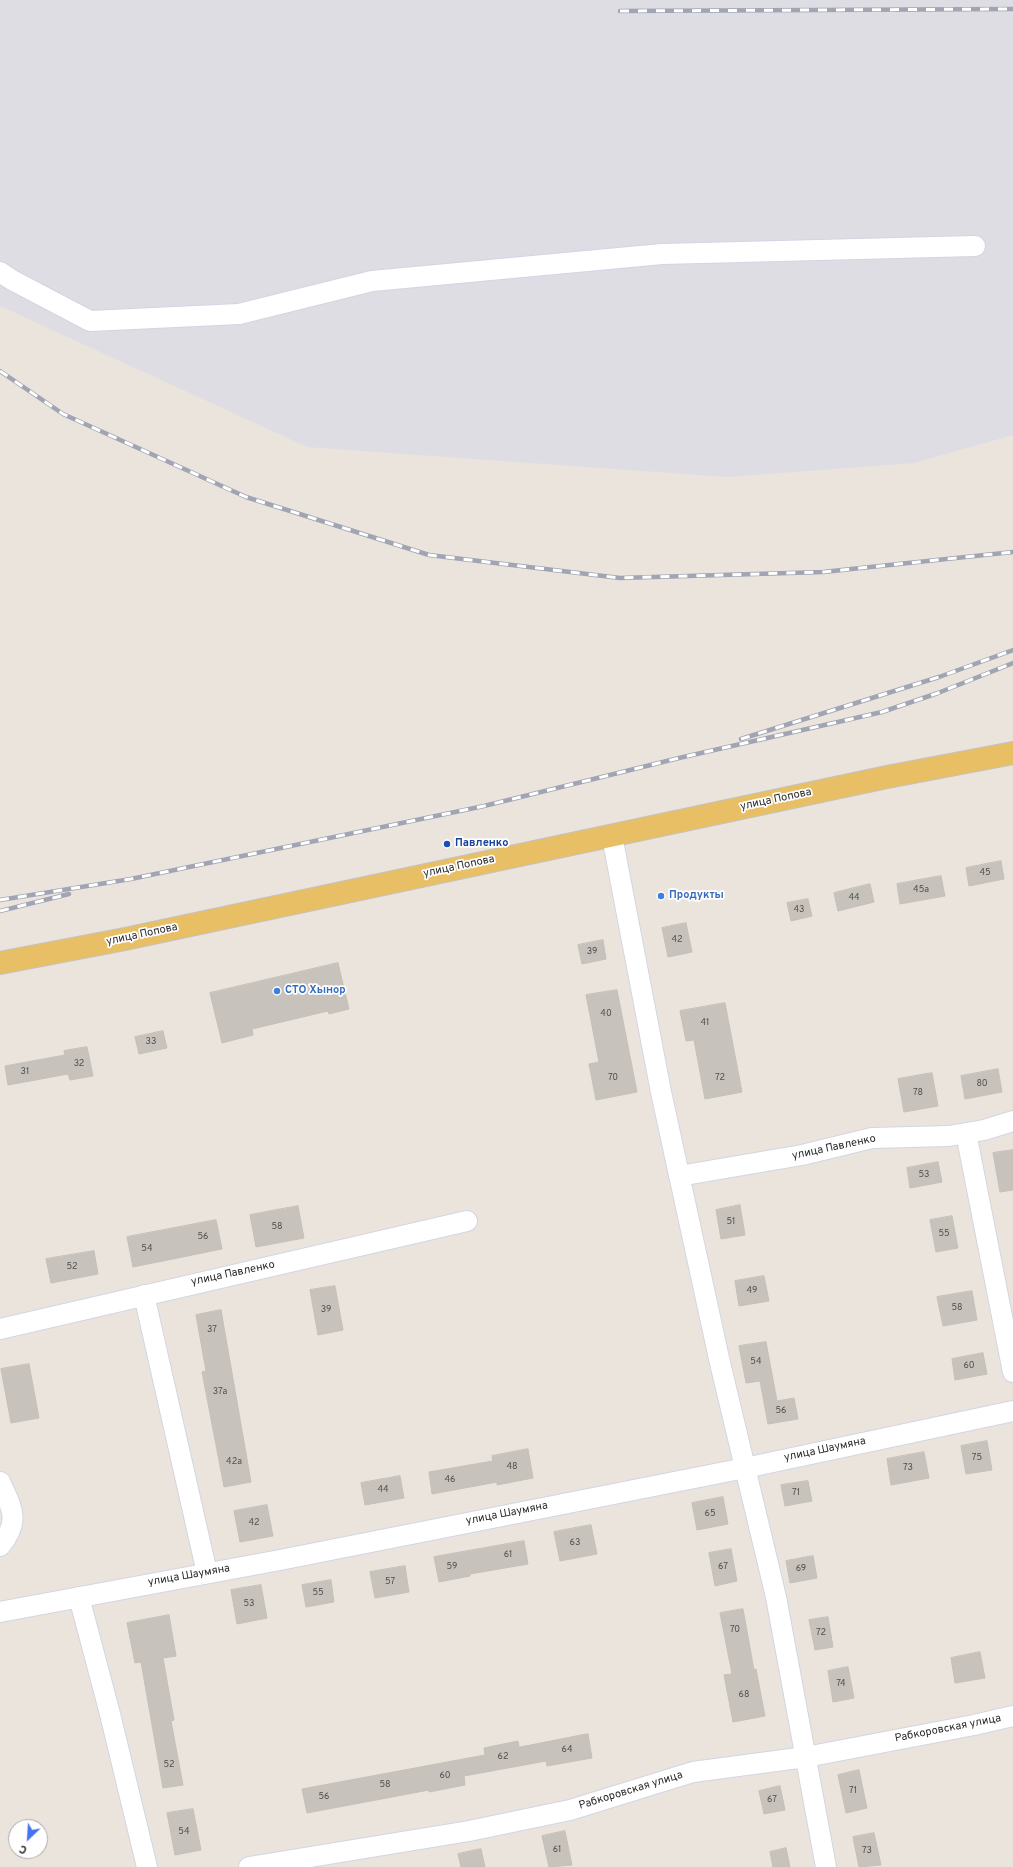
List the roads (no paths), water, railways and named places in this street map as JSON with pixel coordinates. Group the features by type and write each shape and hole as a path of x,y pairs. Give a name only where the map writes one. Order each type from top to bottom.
{"main road":[{"name":"улица Попова","path":"0,964 887,777 1013,753"}],"street":[{"path":"0,272 90,321 239,314 372,281 662,254 975,246"},
{"path":"612,836 661,1092 679,1176 720,1363 776,1597 826,1867"},
{"name":"улица Павленко","path":"679,1176 802,1155 872,1138 948,1136 984,1130 1013,1121"},
{"path":"966,1133 1013,1372"},
{"name":"улица Павленко","path":"0,1329 144,1294 467,1221"},
{"path":"144,1294 207,1573"},
{"name":"улица Шаумяна","path":"0,1612 745,1468 1013,1411"},
{"path":"0,1482 13,1509 12,1526 0,1546"},
{"path":"79,1597 110,1714 147,1867"},
{"name":"Рабкоровская улица","path":"249,1867 469,1831 570,1810 693,1772 806,1757 974,1725 1013,1716"}],"railway":[{"path":"620,11 1013,9"},
{"path":"0,371 63,414 246,497 429,555 620,578 823,572 1013,552"},
{"path":"741,739 939,677 1013,650"},
{"path":"0,900 131,879 484,806 679,758 882,712 938,693 1013,663"},
{"path":"0,911 69,894"}],"place":[{"name":"Павленко","path":"447,844"},
{"name":"Продукты","path":"661,896"},
{"name":"СТО Хынор","path":"277,991"}]}
